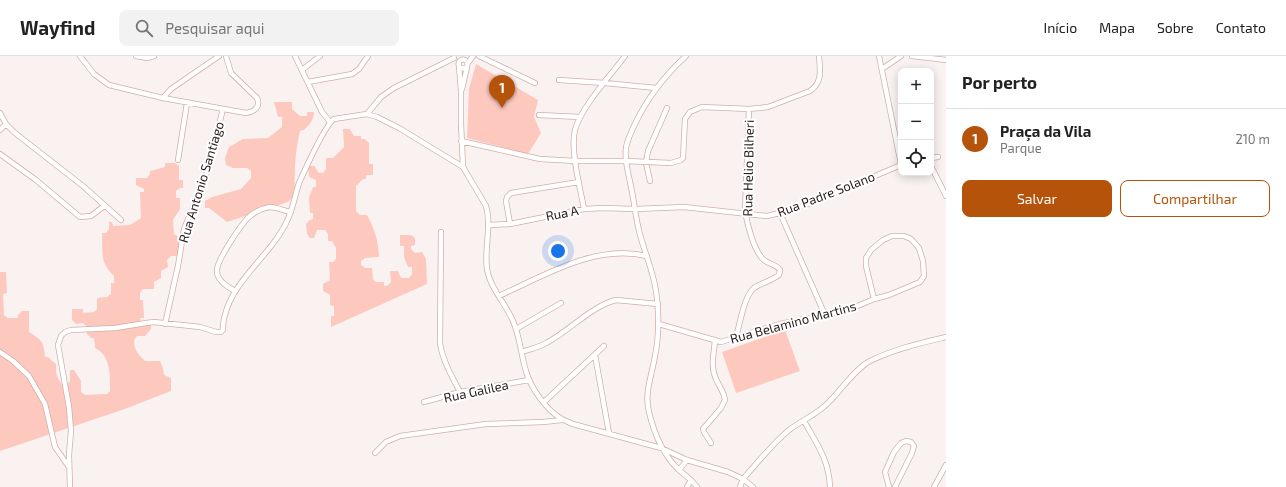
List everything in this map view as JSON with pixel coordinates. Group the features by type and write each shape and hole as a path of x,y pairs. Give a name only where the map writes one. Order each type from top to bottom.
{"street":[{"path":"80,56 94,74 109,85 187,103 246,113 252,112 258,106 257,98 231,72 226,56"},
{"path":"136,56 147,58 154,56"},
{"path":"163,98 171,89 218,56"},
{"path":"295,56 322,112 330,122"},
{"path":"302,70 320,56"},
{"path":"308,82 352,74 368,56"},
{"path":"463,167 459,61 473,56"},
{"path":"479,56 535,84"},
{"path":"584,209 573,143 575,129 580,117 592,98 625,56"},
{"path":"686,56 656,88 644,106 630,135 626,149 626,161 638,225 653,273 658,304 659,324 655,357 648,384 648,411 661,448 679,470 697,487"},
{"path":"462,141 540,159 671,163 683,159 685,119 690,112 702,107 749,109 768,107 810,91 815,88 820,79 819,56"},
{"path":"879,56 898,149"},
{"path":"882,69 901,56"},
{"path":"912,56 946,60"},
{"path":"70,487 69,467 71,431 63,369 58,350 61,336 65,332 75,329 93,330 154,322 221,332 223,330 225,314 235,291 276,239 287,222 299,183 330,122 338,118 367,114 381,97 394,88 453,57 462,68 465,60"},
{"path":"461,91 465,60"},
{"path":"559,80 656,88"},
{"path":"178,160 187,103"},
{"path":"650,181 646,163 648,150 667,108"},
{"name":"Rua Antonio Santiago","path":"165,324 178,266 184,229 207,172 223,109"},
{"name":"Rua Helio Bilheri","path":"736,337 748,294 755,288 779,275 780,270 778,266 765,261 758,252 747,222 749,109"},
{"path":"0,113 6,124 15,133 83,186 121,220"},
{"path":"367,114 399,128 463,167 488,212 486,257 487,269 491,283 511,316 516,329 529,380 555,415 562,420 573,424 661,448 687,460 728,472 743,479 753,487"},
{"path":"539,115 580,117"},
{"path":"0,130 6,124"},
{"path":"0,154 36,180 80,217 91,216 104,206"},
{"path":"934,157 938,156"},
{"name":"Rua Padre Solano","path":"636,209 684,207 767,216 806,204 898,165"},
{"path":"934,172 946,196"},
{"path":"510,224 506,201 507,197 511,193 579,182"},
{"path":"235,291 220,280 217,272 220,260 234,236 247,219 255,212 271,207 291,212"},
{"name":"Rua A","path":"488,225 510,224 584,209 636,209"},
{"path":"780,213 825,315"},
{"path":"441,232 440,344 441,352 460,392"},
{"path":"892,236 904,236 911,239 919,248 923,260 924,276 920,282 889,295 874,299 866,266 866,258 871,250 883,240 892,236"},
{"path":"499,296 574,262 616,253 631,253 647,256"},
{"name":"Rua Belamino Martins","path":"659,324 721,342 780,324 848,310 874,299"},
{"path":"522,352 549,342 601,306 612,301 616,300 658,304"},
{"path":"516,329 561,303"},
{"path":"740,487 743,479 774,444 790,430 829,403 848,380 868,362 886,354 946,337"},
{"path":"711,443 703,429 725,400 712,366 715,340"},
{"path":"544,402 604,346"},
{"path":"0,352 13,361 29,376 45,404 55,447 69,467"},
{"path":"595,355 608,433"},
{"name":"Rua Galilea","path":"424,402 460,392 529,380"},
{"path":"375,453 386,442 400,436 486,424 562,420"},
{"path":"804,421 825,459 829,470 830,487"},
{"path":"889,487 885,472 894,452 901,443 906,441 911,442 914,446 912,453 895,487"},
{"path":"679,470 687,460"},
{"path":"934,487 946,465"},
{"path":"687,487 691,480"}],"shaded area":[{"path":"476,64 538,100 534,117 541,133 528,154 467,138 469,89"},
{"path":"274,102 292,102 292,109 300,116 307,116 307,112 314,112 312,120 304,130 300,131 295,163 295,195 288,202 227,222 209,208 205,208 205,201 212,197 241,189 251,178 251,171 247,168 233,168 226,165 225,158 229,147 243,139 268,138 282,127 282,117 278,117"},
{"path":"343,129 350,129 354,136 361,136 361,139 365,139 369,143 369,164 373,164 373,175 366,175 366,179 363,179 356,186 356,211 360,215 367,215 370,220 377,241 379,257 365,258 361,261 361,265 365,268 372,268 373,279 376,282 384,282 384,286 387,286 391,282 390,271 398,271 401,278 409,278 412,274 412,267 408,267 404,257 404,246 400,246 400,235 411,235 415,238 415,245 411,246 411,249 415,253 422,252 426,259 427,284 331,327 331,316 334,316 334,306 330,305 330,295 323,291 323,284 330,280 329,262 333,262 336,259 336,248 332,241 328,241 328,234 325,230 317,230 314,238 310,238 307,234 306,224 313,219 313,213 310,213 309,198 313,187 316,187 316,180 309,177 308,166 315,166 319,173 323,173 326,169 326,158 333,158 344,147"},
{"path":"165,163 175,163 179,166 179,180 183,180 183,188 176,191 176,198 180,198 180,209 173,220 174,234 181,238 178,256 171,256 167,260 168,267 161,271 161,278 154,282 154,289 143,289 140,293 140,300 143,300 144,318 140,318 141,322 144,325 151,325 151,329 145,336 137,336 134,340 137,352 145,361 160,361 164,375 171,378 171,391 122,410 0,451 0,272 6,272 7,293 3,294 4,315 8,318 18,318 18,315 22,311 29,311 29,332 42,342 45,357 48,357 56,364 57,375 63,385 67,385 70,381 70,370 74,370 81,381 81,392 85,395 107,394 110,391 110,385 107,361 100,351 95,348 94,338 91,338 87,334 87,327 83,323 76,324 72,320 72,309 83,309 83,313 94,312 97,309 97,298 107,297 111,294 111,283 114,283 114,276 109,271 104,261 102,251 102,233 106,233 109,229 109,222 112,222 113,226 130,225 141,218 140,192 144,192 144,189 136,185 136,178 147,178 150,171 165,167"},
{"path":"785,330 800,371 736,393 722,352"}],"place":[{"name":"Praça da Vila","path":"502,108"}]}
